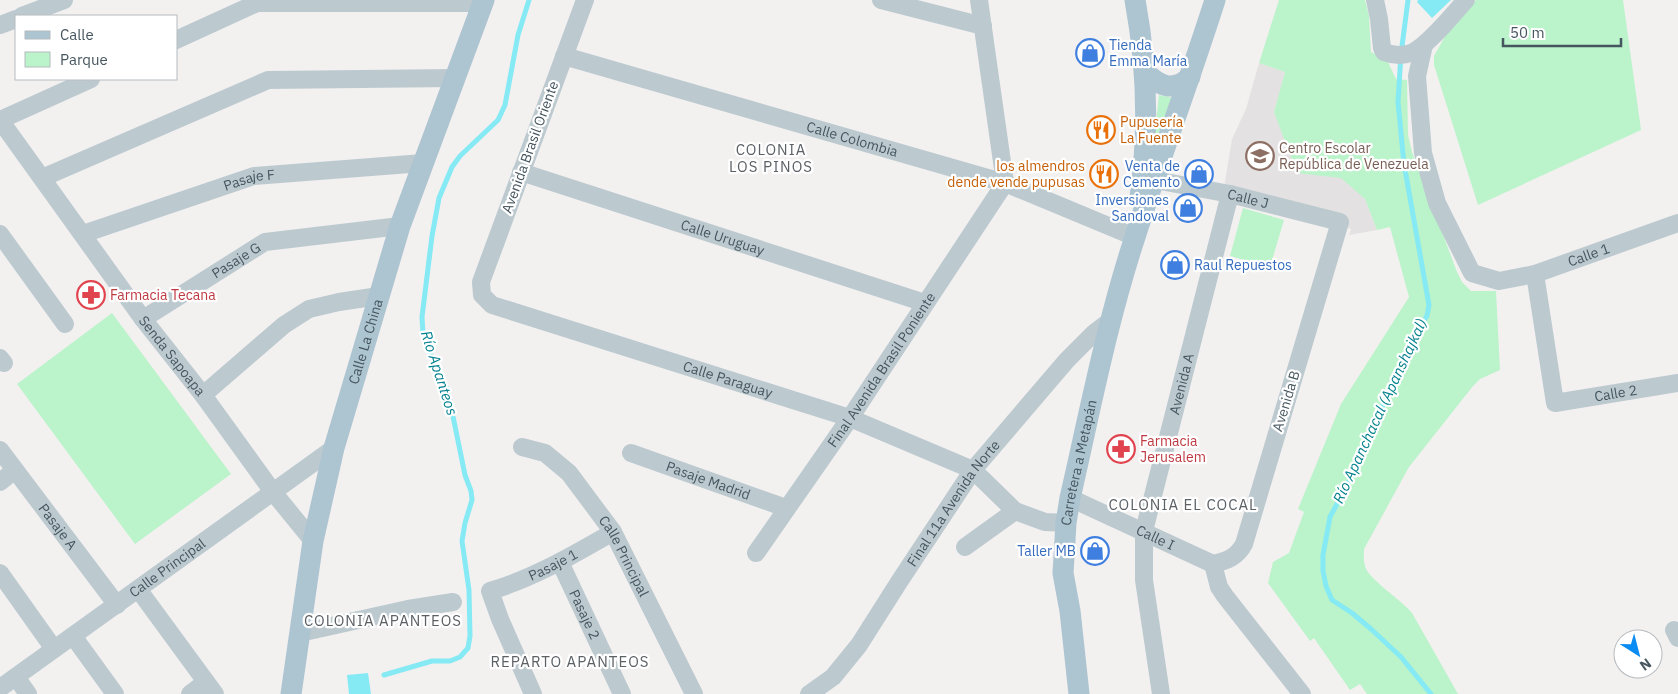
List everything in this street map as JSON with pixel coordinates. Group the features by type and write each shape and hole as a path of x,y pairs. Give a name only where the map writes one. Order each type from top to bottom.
{"main road":[{"path":"1135,0 1145,72 1145,145 1135,237"},
{"path":"1135,237 1215,0"},
{"name":"Calle La China","path":"291,694 313,541 334,448 400,226 484,1"},
{"path":"1145,72 1158,83 1170,86 1181,84 1190,77"},
{"name":"Carretera a Metapán","path":"1079,694 1070,611 1063,573 1066,523 1110,321 1135,237"}],"street":[{"path":"25,15 64,0"},
{"name":"Avenida Brasil Oriente","path":"482,295 481,282 585,0"},
{"path":"881,0 983,26"},
{"path":"979,0 1005,184"},
{"path":"1375,0 1382,48 1384,52 1394,55 1410,53 1424,45 1466,0"},
{"path":"178,39 257,3 484,1"},
{"path":"0,25 15,18"},
{"name":"Calle 1","path":"1424,45 1417,76 1423,153 1438,203 1472,273 1499,281 1535,274 1678,223"},
{"name":"Calle Colombia","path":"564,56 1005,184 1135,237"},
{"path":"42,178 268,80 455,78"},
{"path":"0,120 89,80"},
{"name":"Senda Sapoapa","path":"0,120 143,319 203,395 273,492 313,541"},
{"name":"Pasaje F","path":"82,234 254,176 423,163"},
{"name":"Calle Uruguay","path":"521,172 925,304"},
{"name":"Calle J","path":"1155,180 1230,194 1340,222"},
{"name":"Final Avenida Brasil Poniente","path":"756,553 850,418 1005,184"},
{"name":"Avenida A","path":"1162,694 1144,580 1144,531 1230,194"},
{"name":"Avenida B","path":"1213,564 1232,558 1244,544 1340,222"},
{"name":"Pasaje G","path":"143,319 265,242 400,226"},
{"path":"0,234 65,324"},
{"name":"Calle 2","path":"1535,274 1554,402 1678,383"},
{"name":"Calle Paraguay","path":"482,295 492,305 850,418 973,470"},
{"path":"203,395 277,330 309,309 379,296"},
{"name":"Final 11a Avenida Norte","path":"809,694 833,676 859,645 973,470 1066,360 1093,334 1110,321"},
{"name":"Calle Principal","path":"522,447 545,453 570,473 613,532 694,694"},
{"name":"Calle Principal","path":"0,688 334,448"},
{"name":"Pasaje A","path":"0,450 117,605"},
{"name":"Pasaje Madrid","path":"632,453 786,508"},
{"path":"0,482 15,470"},
{"path":"973,470 1015,511 1045,522 1066,523"},
{"name":"Calle I","path":"1070,498 1213,564"},
{"path":"965,547 1015,511"},
{"name":"Pasaje 1","path":"532,694 490,591 510,585 560,562 613,532"},
{"name":"Pasaje 2","path":"560,562 622,694"},
{"path":"1213,564 1219,588 1224,596 1302,694"},
{"path":"0,574 54,649"},
{"path":"138,589 210,688 190,694"},
{"path":"300,633 408,609 453,602"},
{"path":"73,636 115,694"},
{"path":"16,677 28,694"}],"shaded area":[{"name":"Centro Escolar República de Venezuela","path":"1259,63 1285,72 1274,113 1365,199 1377,230 1349,235 1351,229 1223,194 1232,139 1246,109"}],"green space":[{"path":"1279,0 1365,0 1369,16 1371,52 1387,60 1396,79 1407,80 1408,135 1412,152 1457,272 1462,282 1471,291 1496,291 1500,370 1480,379 1473,386 1409,467 1364,549 1366,569 1375,580 1412,613 1458,694 1367,694 1360,684 1350,690 1314,638 1310,641 1268,583 1273,562 1289,553 1304,512 1298,509 1341,404 1409,297 1390,227 1377,230 1365,199 1341,178 1297,173 1274,112 1285,72 1259,63"},
{"path":"1476,0 1623,0 1641,130 1478,205 1434,65 1434,56 1457,15 1461,16"},
{"path":"1159,95 1173,98 1157,135 1155,132"},
{"path":"1243,208 1284,220 1270,267 1230,256"},
{"path":"112,313 231,474 135,544 17,384"}],"water":[{"path":"1418,0 1451,0 1432,18 1417,2"},
{"path":"368,673 371,694 349,694 347,675"}],"waterway":[{"name":"Río Apanteos","path":"384,675 432,661 450,661 460,657 468,648 470,636 469,590 462,541 472,500 471,491 465,475 449,397 423,334 422,317 432,236 439,198 452,167 460,156 498,120 505,105 518,35 529,0"},
{"name":"Río Apanchacal (Apanshajkal)","path":"1408,0 1401,54 1398,102 1404,164 1429,305 1427,316 1413,338 1391,385 1362,457 1330,517 1323,555 1323,571 1326,586 1332,600 1352,613 1401,657 1431,694"}],"place":[{"name":"Tienda Emma María","path":"1090,53"},
{"name":"Pupusería La Fuente","path":"1101,130"},
{"name":"Centro Escolar República de Venezuela","path":"1260,156"},
{"name":"los almendros dende vende pupusas","path":"1104,174"},
{"name":"Venta de Cemento","path":"1199,174"},
{"name":"Inversiones Sandoval","path":"1188,208"},
{"name":"Raul Repuestos","path":"1175,265"},
{"name":"Farmacia Tecana","path":"91,295"},
{"name":"Farmacia Jerusalem","path":"1121,449"},
{"name":"Taller MB","path":"1095,551"}],"district":[{"name":"COLONIA LOS PINOS","path":"771,158"},
{"name":"COLONIA EL COCAL","path":"1183,505"},
{"name":"COLONIA APANTEOS","path":"383,621"},
{"name":"REPARTO APANTEOS","path":"570,662"}]}
